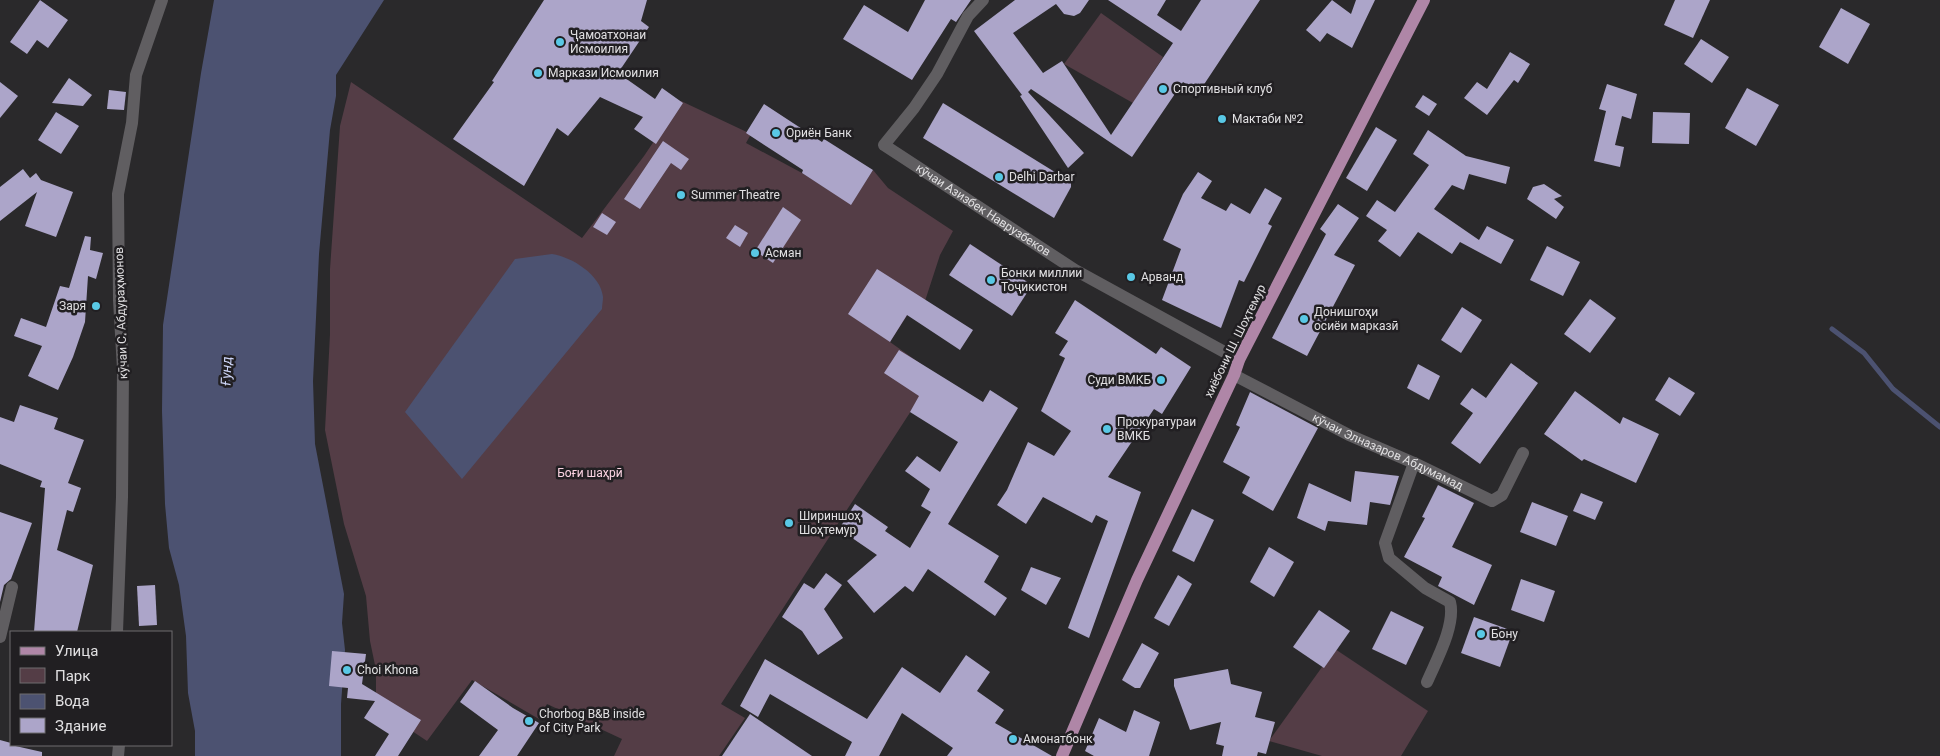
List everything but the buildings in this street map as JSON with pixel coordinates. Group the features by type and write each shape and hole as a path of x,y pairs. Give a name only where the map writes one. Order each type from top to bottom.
{"main road":[{"name":"хиёбони Ш. Шоҳтемур","path":"1062,756 1137,580 1234,375 1239,360 1424,0"}],"street":[{"name":"кӯчаи С. Абдураҳмонов","path":"117,631 122,497 123,379 119,300 118,194 132,123 136,75 162,0"},
{"name":"кӯчаи Азизбек Наврузбеков","path":"983,0 968,16 937,74 914,108 884,145 1075,270 1239,360"},
{"name":"кӯчаи Элназаров Абдумамад","path":"1234,375 1349,435 1414,463 1492,501 1502,495 1523,453"},
{"path":"1414,463 1385,543 1389,558 1425,588 1450,602 1452,612 1443,644 1427,682"},
{"path":"0,637 12,587"}],"green space":[{"path":"1101,13 1163,57 1133,103 1064,64"},
{"name":"Боғи шаҳрӣ","path":"351,82 582,238 644,156 681,101 751,134 746,143 802,173 851,204 873,170 888,188 953,231 940,255 925,301 919,297 890,342 935,374 721,704 745,718 719,756 614,756 622,739 547,704 539,719 472,680 427,741 376,707 376,670 370,641 366,596 344,524 325,430 330,334 330,269 340,126"},
{"path":"1335,649 1428,711 1401,756 1322,756 1269,741"}],"water":[{"name":"Ғунд","path":"214,0 384,0 336,75 336,96 330,130 319,254 313,381 315,444 344,594 342,623 345,650 341,704 341,756 195,756 195,731 188,693 186,636 179,585 169,548 165,504 162,411 163,325 201,73"},
{"path":"552,254 576,263 597,281 603,297 602,309 462,479 405,412 515,259"}],"waterway":[{"path":"1832,329 1864,353 1893,389 1940,427"}],"place":[{"name":"Ҷамоатхонаи Исмоилия","path":"560,42"},
{"name":"Маркази Исмоилия","path":"538,73"},
{"name":"Спортивный клуб","path":"1163,89"},
{"name":"Мактаби №2","path":"1222,119"},
{"name":"Ориён Банк","path":"776,133"},
{"name":"Delhi Darbar","path":"999,177"},
{"name":"Summer Theatre","path":"681,195"},
{"name":"Асман","path":"755,253"},
{"name":"Арванд","path":"1131,277"},
{"name":"Бонки миллии Тоҷикистон","path":"991,280"},
{"name":"Заря","path":"96,306"},
{"name":"Донишгоҳи осиёи марказӣ","path":"1304,319"},
{"name":"Суди ВМКБ","path":"1161,380"},
{"name":"Прокуратураи ВМКБ","path":"1107,429"},
{"name":"Шириншоҳ Шоҳтемур","path":"789,523"},
{"name":"Бону","path":"1481,634"},
{"name":"Choi Khona","path":"347,670"},
{"name":"Chorbog B&B inside of City Park","path":"529,721"},
{"name":"Амонатбонк","path":"1013,739"}]}
